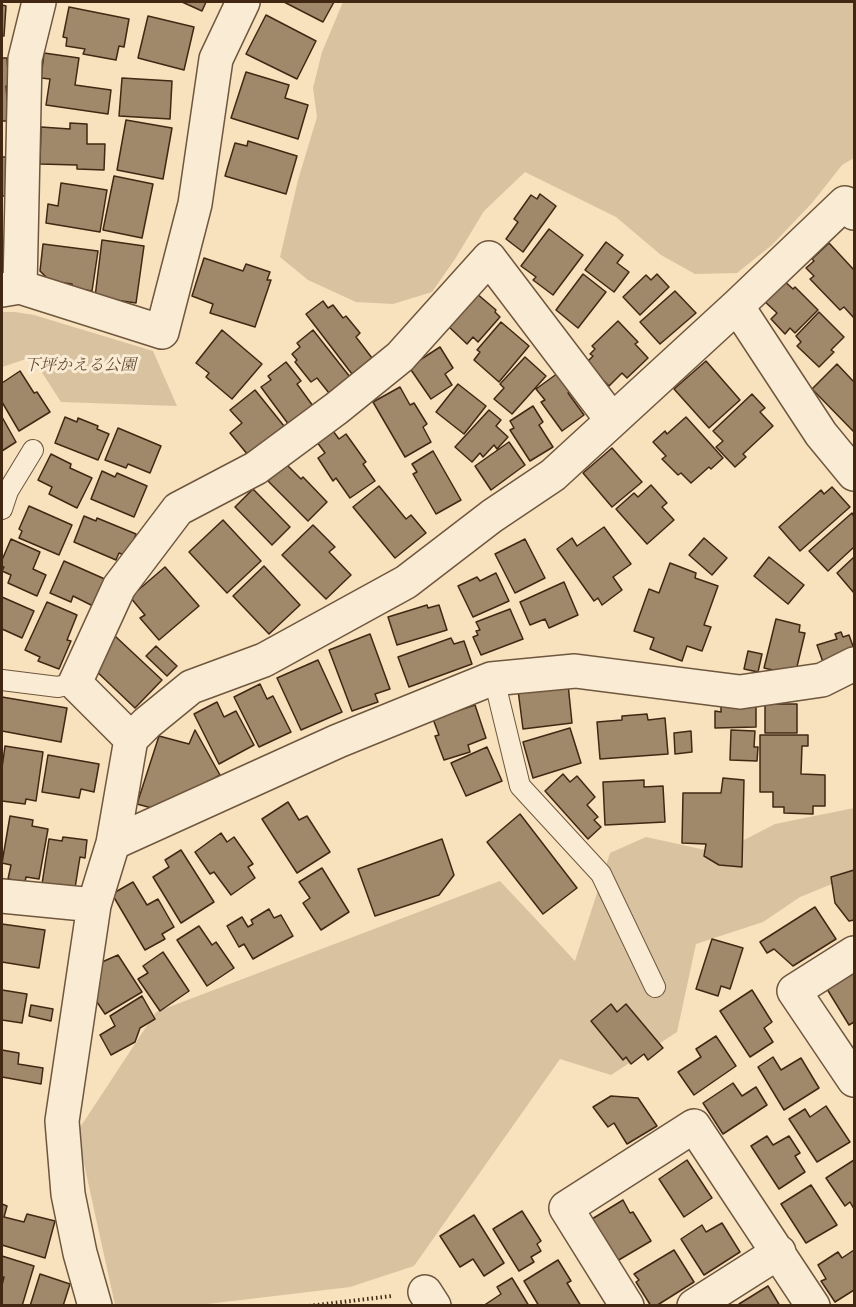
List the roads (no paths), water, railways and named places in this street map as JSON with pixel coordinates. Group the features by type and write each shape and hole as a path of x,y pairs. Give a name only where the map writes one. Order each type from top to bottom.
{"street":[{"path":"39,2 25,59 11,288 162,332 195,204 216,59 243,2"},
{"path":"95,1305 80,1253 68,1194 62,1121 94,905 113,843 131,739 191,687 264,660 406,582 492,516 553,475 845,203 855,213"},
{"path":"131,739 75,683 118,587 178,508 256,468 337,408 400,357 489,258 612,420"},
{"path":"737,306 821,434 855,474"},
{"path":"113,843 338,741 494,679 575,671 740,692 822,680 855,664"},
{"path":"2,896 94,905"},
{"path":"855,952 794,991 855,1080"},
{"path":"627,1305 566,1208 694,1125 813,1305"},
{"path":"694,1305 779,1252"}],"lane":[{"path":"2,509 8,491 33,450"},
{"path":"494,679 520,786 601,874 655,987"},
{"path":"2,680 58,687 75,683"}],"park label":[{"name":"下坪かえる公園","path":"80,366"}]}
